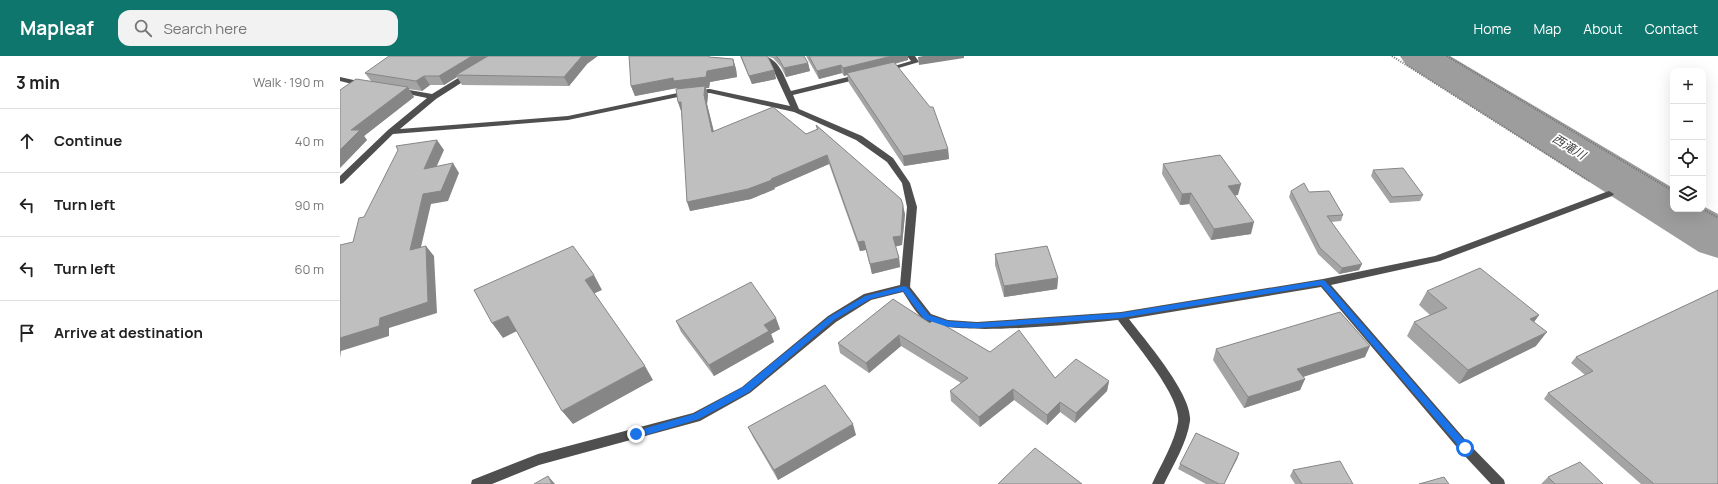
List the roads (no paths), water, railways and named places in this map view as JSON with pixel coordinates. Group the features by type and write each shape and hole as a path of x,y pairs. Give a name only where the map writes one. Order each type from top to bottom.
{"street":[{"path":"764,56 774,64 796,110"},
{"path":"789,94 915,62 911,56"},
{"path":"340,181 391,132 433,96 481,68"},
{"path":"340,78 352,83 374,86"},
{"path":"389,89 433,96"},
{"path":"391,132 568,118 692,92 710,92 796,110 859,138 890,160 906,183 912,207 904,288 927,317 948,324 977,326 1121,316 1323,283 1437,259 1609,194"},
{"path":"1323,283 1465,448 1499,484"},
{"path":"477,484 538,460 696,417 746,390 832,319 868,297 904,288"},
{"path":"1121,316 1177,394 1185,416 1178,440 1158,484"}],"waterway":[{"name":"西滝川","path":"1421,56 1718,239"}]}
